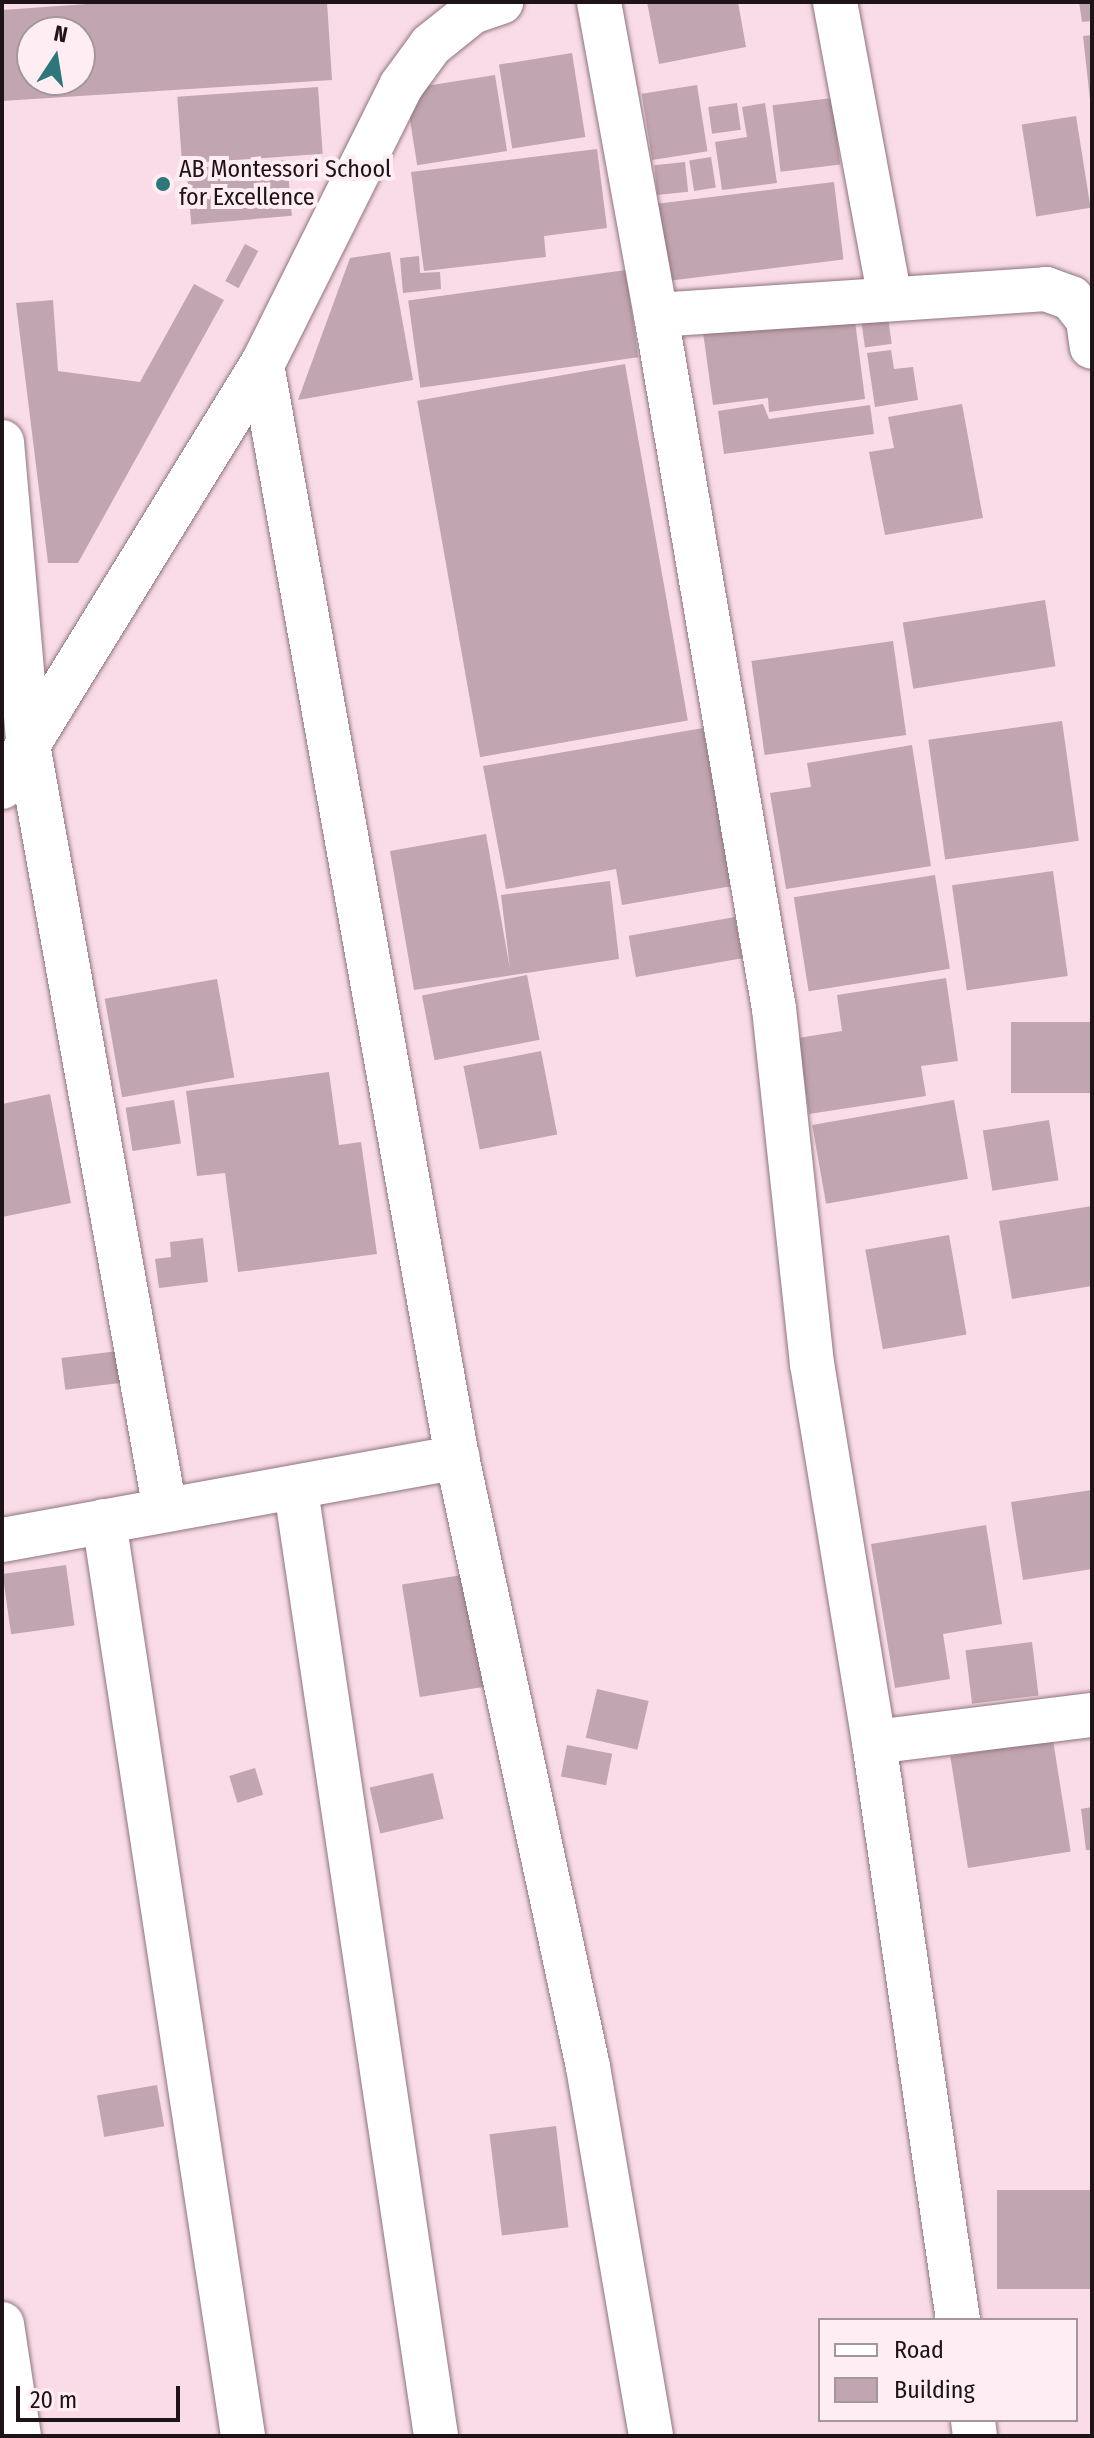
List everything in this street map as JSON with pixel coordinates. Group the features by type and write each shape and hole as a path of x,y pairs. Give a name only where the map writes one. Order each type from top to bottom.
{"street":[{"path":"2,787 29,750 262,365 401,86 431,45 472,12 501,2"},
{"path":"599,2 656,315 774,1009 812,1364 874,1742 958,2318"},
{"path":"835,2 890,299"},
{"path":"656,315 1046,289 1071,298 1088,320 1092,347"},
{"path":"262,365 457,1457 588,2067 651,2436"},
{"path":"2,442 29,750 165,1510"},
{"path":"2,1540 296,1490 457,1457"},
{"path":"296,1490 436,2436"},
{"path":"104,1521 243,2436"},
{"path":"874,1742 1092,1715"},
{"path":"2,2324 19,2436"}],"building":[{"path":"115,2 327,2 332,80 96,95 96,16 16,16 16,96 81,96 2,101 2,10"},
{"path":"647,2 738,2 746,47 659,64"},
{"path":"1079,2 1092,2 1092,21 1082,22"},
{"path":"1092,35 1092,100 1090,100 1083,36"},
{"path":"572,53 585,137 512,149 499,65"},
{"path":"495,75 507,151 417,165 405,89"},
{"path":"697,85 707,151 652,160 642,94"},
{"path":"318,87 323,154 182,164 177,97"},
{"path":"832,98 840,165 781,172 772,105"},
{"path":"737,103 741,130 712,134 708,107"},
{"path":"765,103 777,183 722,190 715,142 747,137 742,107"},
{"path":"1076,116 1091,208 1036,216 1022,125"},
{"path":"597,149 607,228 544,236 546,257 424,271 411,172"},
{"path":"711,157 716,188 694,191 689,160"},
{"path":"287,160 292,216 191,225 186,169"},
{"path":"685,162 688,192 657,195 654,165"},
{"path":"834,182 844,259 667,281 657,204"},
{"path":"245,244 258,251 239,288 225,281"},
{"path":"390,252 413,380 298,400 350,258"},
{"path":"419,256 420,273 440,272 441,289 403,293 400,258"},
{"path":"626,270 638,357 420,388 408,301"},
{"path":"194,284 224,300 78,563 48,563 16,303 53,300 58,371 140,382"},
{"path":"887,310 892,344 865,347 860,314"},
{"path":"854,313 865,399 769,412 768,398 713,405 703,332"},
{"path":"891,350 894,369 913,367 918,400 875,407 867,353"},
{"path":"625,364 688,721 480,757 417,401"},
{"path":"763,404 769,419 870,405 874,434 724,454 718,411"},
{"path":"962,404 983,518 885,535 869,452 894,448 888,417"},
{"path":"1045,600 1055,666 913,689 903,623"},
{"path":"893,641 906,735 765,755 751,661"},
{"path":"1062,721 1079,841 945,860 928,740"},
{"path":"703,728 732,886 622,905 616,869 506,889 483,766"},
{"path":"912,745 931,866 786,889 770,793 811,787 807,763"},
{"path":"486,834 510,969 501,895 610,881 619,959 414,990 390,851"},
{"path":"1053,871 1068,976 967,990 952,885"},
{"path":"935,875 950,969 809,991 794,897"},
{"path":"735,917 742,958 636,977 629,936"},
{"path":"527,975 540,1040 435,1060 422,995"},
{"path":"946,978 958,1061 921,1066 926,1096 809,1114 798,1038 842,1031 837,995"},
{"path":"217,979 234,1077 122,1097 105,999"},
{"path":"1011,1022 1092,1022 1092,1093 1011,1093"},
{"path":"541,1051 557,1134 480,1150 463,1066"},
{"path":"329,1072 339,1145 361,1142 377,1254 238,1272 225,1173 197,1176 186,1091"},
{"path":"50,1094 71,1203 2,1217 2,1104"},
{"path":"174,1100 181,1143 132,1151 126,1108"},
{"path":"954,1100 968,1179 826,1204 812,1125"},
{"path":"1049,1120 1059,1180 992,1191 983,1130"},
{"path":"1092,1206 1092,1286 1012,1299 999,1221"},
{"path":"949,1235 967,1334 883,1349 865,1250"},
{"path":"203,1238 208,1282 159,1288 155,1259 171,1257 170,1242"},
{"path":"118,1351 122,1383 65,1390 61,1358"},
{"path":"1092,1490 1092,1569 1023,1580 1011,1502"},
{"path":"986,1525 1002,1624 943,1634 950,1679 895,1688 871,1544"},
{"path":"66,1565 74,1625 11,1634 3,1574"},
{"path":"481,1572 499,1685 420,1697 402,1585"},
{"path":"1032,1642 1039,1696 972,1704 965,1650"},
{"path":"597,1689 649,1701 637,1750 586,1738"},
{"path":"1053,1740 1071,1852 968,1868 950,1756"},
{"path":"567,1745 612,1754 606,1785 561,1776"},
{"path":"255,1768 263,1795 237,1803 229,1776"},
{"path":"433,1773 444,1819 380,1833 370,1788"},
{"path":"1092,1807 1092,1850 1086,1850 1081,1809"},
{"path":"157,2085 164,2126 104,2137 97,2096"},
{"path":"556,2126 568,2227 502,2235 489,2134"},
{"path":"997,2190 1092,2190 1092,2289 997,2289"}],"place":[{"name":"AB Montessori School for Excellence","path":"163,184"}]}
